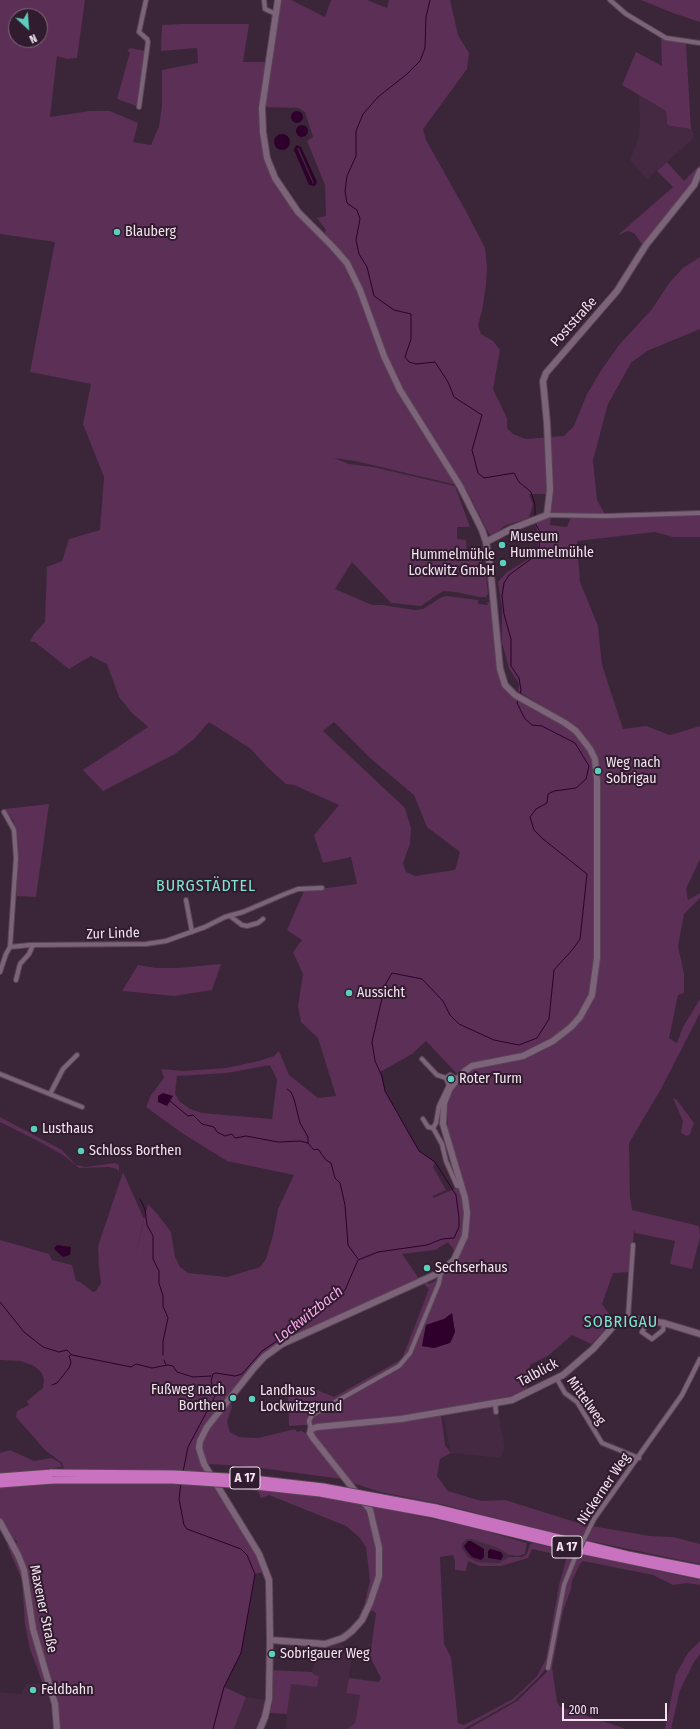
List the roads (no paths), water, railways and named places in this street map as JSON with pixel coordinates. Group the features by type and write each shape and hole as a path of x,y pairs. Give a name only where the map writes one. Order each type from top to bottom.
{"highway":[{"name":"A 17","path":"0,1484 53,1476"},
{"name":"A 17","path":"0,1477 53,1476 172,1480 246,1485 320,1493 435,1511 628,1555 700,1569"},
{"name":"A 17","path":"435,1511 625,1560 700,1576"}],"main road":[{"path":"260,1729 265,1717 269,1699 270,1590 266,1571 252,1542 204,1464 199,1448 202,1436 254,1368 264,1357 282,1344 441,1272 454,1260 465,1236 467,1213 461,1185 444,1130 442,1118 444,1103 450,1088 457,1079 472,1066 523,1056 553,1041 571,1027 587,1006 594,985 597,958 597,780 595,759 590,749 576,731 566,723 521,698 506,685 500,669 486,542 472,508 400,390 384,356 370,315 347,263 298,212 275,178 267,158 263,132 262,105 278,0"},
{"name":"Poststraße","path":"547,515 550,490 547,423 543,380 546,374 617,291 646,245 694,186 700,171"},
{"path":"486,542 511,529 547,515"},
{"path":"628,1318 664,1323 700,1334"},
{"name":"Talblick","path":"311,1429 317,1427 401,1419 512,1400 557,1379 593,1349 618,1320 628,1318"},
{"path":"270,1640 325,1644 343,1638 362,1620 370,1603 379,1576 379,1548 370,1510 313,1438 310,1433 311,1429"},
{"name":"Maxener Straße","path":"0,1522 18,1555 24,1570 33,1629 55,1704 57,1729"}],"street":[{"path":"139,107 148,42 147,39 139,32 146,0"},
{"path":"264,0 265,9 276,14"},
{"path":"610,0 626,14 666,38 700,43"},
{"path":"547,515 606,516 700,513"},
{"path":"0,972 10,947 16,858 14,830 4,812"},
{"name":"Zur Linde","path":"10,947 33,945 146,944 166,941 298,889 322,888"},
{"path":"186,900 192,932"},
{"path":"230,916 242,925 247,926 258,923 263,919"},
{"path":"16,980 20,964 29,954 33,945"},
{"path":"50,1094 63,1069 77,1055"},
{"path":"422,1059 437,1075 446,1078 450,1075 457,1079"},
{"path":"0,1074 82,1107"},
{"path":"433,1128 436,1123 439,1106 449,1086 446,1078"},
{"path":"423,1119 428,1127 433,1128 442,1144 446,1161 458,1186 461,1185"},
{"path":"628,1318 633,1245"},
{"path":"311,1429 309,1421 312,1415 399,1366 410,1353 439,1283 441,1272"},
{"path":"648,1321 642,1332 652,1339 663,1330 664,1323"},
{"name":"Nickerner Weg","path":"548,1668 564,1585 588,1531 594,1519 639,1458 682,1395 700,1359"},
{"name":"Mittelweg","path":"557,1379 565,1393 577,1402 602,1443 639,1458"},
{"path":"495,1402 496,1412"}],"waterway":[{"name":"Lockwitzbach","path":"430,0 426,17 425,48 420,61 407,74 378,97 363,114 356,131 356,156 347,176 345,191 347,203 357,210 360,219 356,240 359,254 367,267 374,296 394,310 411,314 411,339 405,357 409,362 416,364 435,362 448,382 454,397 482,415 472,450 478,473 484,478 514,473 519,482 531,492 535,505 535,516"},
{"name":"Lockwitzbach","path":"520,695 521,690 519,678 511,666 511,639 504,614 502,596 504,583 509,575 531,559 539,550 540,532 535,523"},
{"name":"Lockwitzbach","path":"183,1472 188,1447 215,1396 211,1381 213,1374 216,1373 235,1376 242,1374 262,1351 301,1325 345,1290 358,1260 378,1252 427,1245 442,1239 454,1238 459,1227 456,1195 435,1162 419,1151 385,1091 382,1076 375,1061 372,1042 385,985 392,973 422,979 443,1001 450,1015 459,1024 494,1040 519,1045 537,1038 549,1019 554,970 580,939 587,874 543,839 534,830 530,817 536,809 547,803 548,794 554,791 576,788 586,779 589,766 575,743 542,726 532,725 525,719 517,703 518,700"},
{"path":"287,1089 291,1092 294,1099 300,1123 308,1137 308,1143"},
{"path":"170,1101 188,1116 193,1115 202,1124 214,1127 217,1132 225,1136 232,1134 235,1138 246,1136 278,1142 300,1141 308,1143 314,1150 318,1149 326,1160 331,1163 335,1178 340,1183 345,1205 348,1245 358,1259"},
{"path":"140,1199 145,1209 147,1225 153,1236 153,1259 159,1271 159,1283 163,1296 163,1306 168,1318 163,1341 163,1355"},
{"path":"0,1302 24,1332 43,1347 59,1352 67,1350 72,1355 131,1367 136,1364 152,1368 168,1365 173,1366 177,1372 193,1377 211,1376"},
{"path":"52,1385 57,1383 69,1368 71,1362 69,1356 71,1355"},
{"path":"164,1360 166,1365"},
{"name":"Lockwitzbach","path":"181,1483 179,1499 184,1525 187,1529 241,1549 247,1555 255,1574 241,1653 224,1687 213,1729"}],"place":[{"name":"Blauberg","path":"117,232"},
{"name":"Museum Hummelmühle","path":"502,545"},
{"name":"Hummelmühle Lockwitz GmbH","path":"503,563"},
{"name":"Weg nach Sobrigau","path":"598,771"},
{"name":"Aussicht","path":"349,993"},
{"name":"Roter Turm","path":"451,1079"},
{"name":"Lusthaus","path":"34,1129"},
{"name":"Schloss Borthen","path":"81,1151"},
{"name":"Sechserhaus","path":"427,1268"},
{"name":"Fußweg nach Borthen","path":"233,1398"},
{"name":"Landhaus Lockwitzgrund","path":"252,1399"},
{"name":"Sobrigauer Weg","path":"272,1654"},
{"name":"Feldbahn","path":"33,1690"}],"district":[{"name":"BURGSTÄDTEL","path":"206,887"},
{"name":"SOBRIGAU","path":"621,1323"}]}
